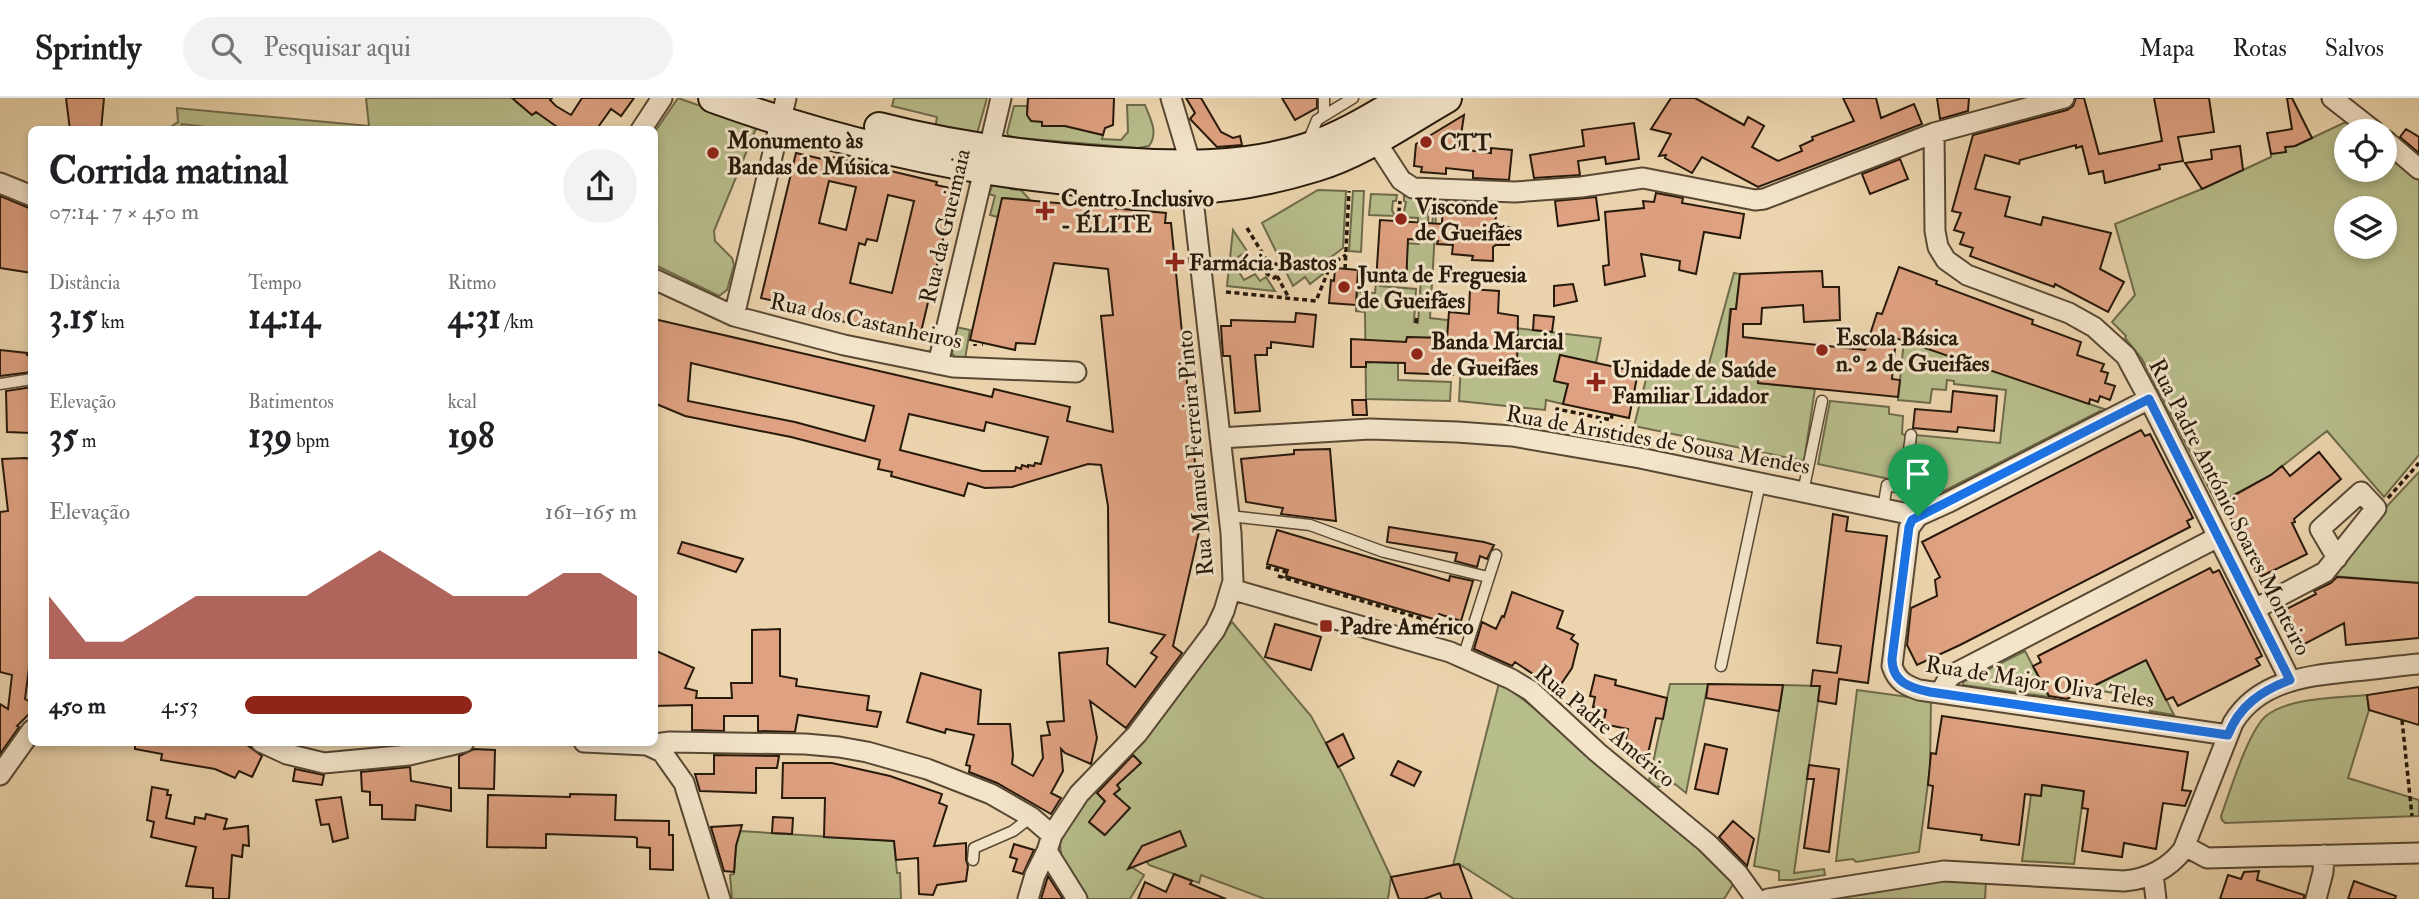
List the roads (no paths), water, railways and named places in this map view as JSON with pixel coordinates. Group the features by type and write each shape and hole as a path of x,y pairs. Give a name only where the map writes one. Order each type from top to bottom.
{"main road":[{"path":"713,98 782,104 915,136 985,160 1082,160 1236,185 1295,173 1339,159 1364,120 1447,98"},
{"path":"1191,177 1305,148 1340,135 1405,98"}],"street":[{"path":"644,126 662,98"},
{"name":"Rua da Gueimaia","path":"938,364 1001,98"},
{"name":"Rua Manuel Ferreira Pinto","path":"1028,899 1035,875 1050,843 1079,794 1137,734 1215,630 1231,589 1234,570 1230,516 1191,177 1184,135 1171,98"},
{"path":"1364,120 1401,180 1413,188 1515,192 1581,187 1643,178 1755,200 1769,198 1934,133 2064,98"},
{"path":"2332,98 2359,119"},
{"path":"734,316 782,104"},
{"name":"Rua Padre António Soares Monteiro","path":"1934,133 1935,231 1938,247 1946,260 1967,275 2069,313 2094,327 2126,356 2290,680"},
{"path":"2397,150 2419,169"},
{"path":"0,183 28,194"},
{"name":"Rua dos Castanheiros","path":"658,281 734,316 844,345 977,369 1076,372"},
{"path":"1918,516 2149,399"},
{"name":"Rua de Aristides de Sousa Mendes","path":"1220,438 1370,429 1479,433 1579,446 1918,516"},
{"path":"2255,609 2325,572 2337,558 2375,509 2361,492 2319,529 2337,558"},
{"name":"Rua de Major Oliva Teles","path":"1918,516 1912,520 1909,527 1892,666 1898,679 1904,684 1919,690 2228,735"},
{"path":"1940,693 1952,675 2218,537"},
{"name":"Rua Padre Américo","path":"1231,589 1441,650 1485,666 1531,691 1602,756 1707,843 1738,874 1756,899"},
{"path":"1768,899 1944,871 2124,881 2153,874 2177,858 2185,846 2228,735 2239,712 2252,700 2290,680 2308,676 2419,664"},
{"path":"0,775 28,736"},
{"path":"658,744 839,747 927,769 991,794 1031,817 1050,843 1077,899"},
{"path":"270,746 288,754 324,763 409,755 447,746"},
{"path":"649,746 662,752 684,783 720,899"},
{"path":"2185,846 2207,858 2419,853"},
{"path":"2316,899 2324,855"},
{"path":"2153,874 2156,899"}],"lane":[{"path":"1324,98 1324,115"},
{"path":"1305,148 1317,120 1324,115 1364,120"},
{"path":"0,384 28,380"},
{"path":"1803,492 1822,401"},
{"path":"1883,508 1887,485 1904,489 1911,435"},
{"path":"1721,666 1760,483"},
{"path":"1230,516 1310,524 1384,552 1488,577"},
{"path":"1463,658 1496,555"},
{"path":"972,860 974,848 1013,831 1031,817"}],"place":[{"name":"CTT","path":"1426,142"},
{"name":"Monumento às Bandas de Música","path":"713,153"},
{"name":"Centro Inclusivo - ÉLITE","path":"1045,211"},
{"name":"Visconde de Gueifães","path":"1401,219"},
{"name":"Farmácia Bastos","path":"1175,262"},
{"name":"Junta de Freguesia de Gueifães","path":"1344,287"},
{"name":"Escola Básica n.º 2 de Gueifães","path":"1822,350"},
{"name":"Banda Marcial de Gueifães","path":"1417,354"},
{"name":"Unidade de Saúde Familiar Lidador","path":"1596,382"},
{"name":"Padre Américo","path":"1326,626"}]}
